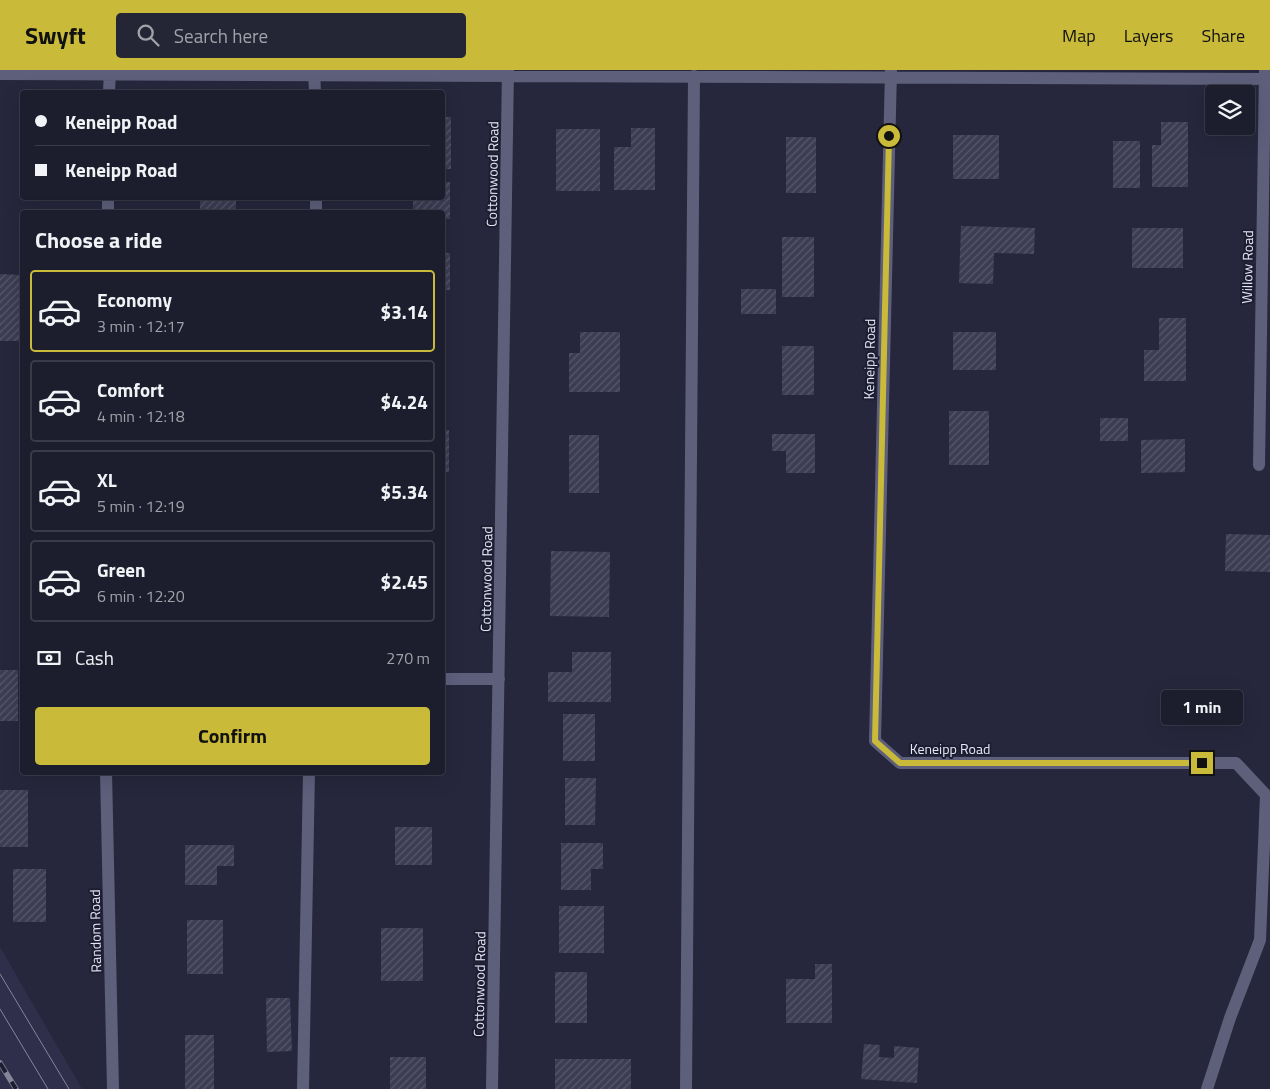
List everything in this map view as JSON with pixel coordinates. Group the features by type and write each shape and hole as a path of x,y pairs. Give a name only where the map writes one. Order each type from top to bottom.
{"street":[{"path":"109,73 109,90"},
{"path":"313,73 315,90"},
{"path":"0,74 508,73 694,76 711,73 1267,76"},
{"name":"Cottonwood Road","path":"492,1089 508,73"},
{"name":"Keneipp Road","path":"891,74 875,741 900,763 1236,763 1266,795 1260,940 1230,1018 1207,1089"},
{"path":"686,1089 694,76"},
{"name":"Willow Road","path":"1259,465 1267,76"},
{"path":"445,679 499,679"},
{"name":"Random Road","path":"106,775 114,1089"},
{"path":"303,1089 309,775"}],"shaded area":[{"path":"0,947 82,1089 0,1089"}],"building":[{"path":"445,117 451,117 451,169 445,169"},
{"path":"1161,122 1188,122 1188,187 1152,187 1152,145 1161,145"},
{"path":"631,128 655,128 655,190 614,190 614,147 631,147"},
{"path":"556,129 600,129 600,191 556,191"},
{"path":"953,135 999,135 999,179 953,179"},
{"path":"786,137 816,137 816,193 786,193"},
{"path":"1113,141 1140,141 1140,188 1113,188"},
{"path":"445,182 450,182 450,219 445,219 445,210 413,210 413,200 445,200"},
{"path":"200,200 236,200 236,210 200,210"},
{"path":"961,226 1035,228 1034,254 994,253 993,284 959,283"},
{"path":"1132,228 1183,228 1183,268 1132,268"},
{"path":"782,237 814,237 814,297 782,297"},
{"path":"445,253 450,253 450,290 445,290"},
{"path":"0,274 20,275 20,341 0,341"},
{"path":"741,289 776,289 776,314 741,314"},
{"path":"1159,318 1186,318 1186,381 1144,381 1144,350 1159,350"},
{"path":"580,332 620,332 620,392 569,392 569,353 580,353"},
{"path":"953,332 996,332 996,370 953,370"},
{"path":"782,346 814,346 814,395 782,395"},
{"path":"949,411 989,411 989,465 949,465"},
{"path":"1100,418 1128,418 1128,441 1100,441"},
{"path":"445,430 449,430 449,472 445,472"},
{"path":"772,434 815,434 815,473 786,473 786,451 772,451"},
{"path":"569,435 599,435 599,493 569,493"},
{"path":"1185,439 1185,472 1141,473 1141,440"},
{"path":"1226,534 1270,535 1270,572 1225,571"},
{"path":"551,551 610,552 609,617 550,616"},
{"path":"572,652 611,652 611,702 548,702 548,672 572,672"},
{"path":"0,670 18,670 18,721 0,721"},
{"path":"563,714 595,714 595,761 563,761"},
{"path":"565,778 596,778 595,825 565,825"},
{"path":"0,790 28,790 28,847 0,847"},
{"path":"395,827 432,827 432,865 395,865"},
{"path":"561,843 603,843 603,869 591,869 591,890 561,890"},
{"path":"185,845 234,845 234,866 217,866 217,885 185,885"},
{"path":"13,869 46,869 46,922 13,922"},
{"path":"559,906 604,906 604,953 559,953"},
{"path":"187,920 223,920 223,974 187,974"},
{"path":"381,928 423,928 423,981 381,981"},
{"path":"815,964 832,964 832,1023 786,1023 786,979 815,979"},
{"path":"555,972 587,972 587,1023 555,1023"},
{"path":"266,998 290,998 292,1051 267,1052"},
{"path":"185,1035 214,1035 214,1089 185,1089"},
{"path":"864,1044 880,1045 879,1057 894,1058 894,1046 919,1048 917,1083 861,1079"},
{"path":"390,1057 426,1057 426,1089 390,1089"},
{"path":"555,1059 631,1059 631,1089 555,1089"}],"tram line":[{"path":"0,974 69,1089"},
{"path":"0,1009 48,1089"}],"railway":[{"path":"0,1063 16,1089"}],"route":[{"path":"889,136 875,741 900,763 1202,763"}]}
